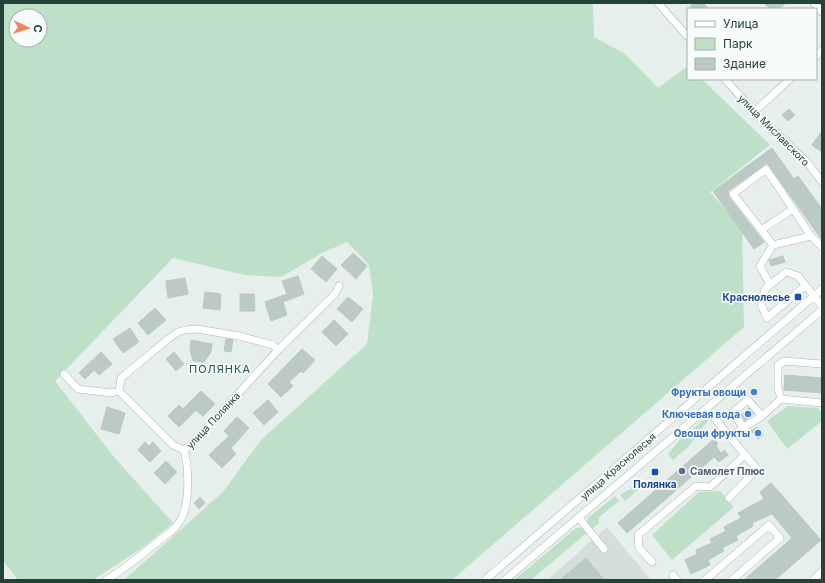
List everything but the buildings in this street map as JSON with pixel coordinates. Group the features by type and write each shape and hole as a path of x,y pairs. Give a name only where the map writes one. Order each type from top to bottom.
{"street":[{"path":"658,3 687,36"},
{"path":"814,3 822,12"},
{"name":"улица Миславского","path":"726,80 754,112 808,164 822,182"},
{"path":"754,112 789,80"},
{"path":"773,245 733,194 766,169 811,236 822,248"},
{"path":"761,230 794,209"},
{"path":"770,285 760,266 773,245 811,236"},
{"path":"805,286 767,318 761,304 765,289 786,272 798,276 822,306"},
{"name":"улица Полянка","path":"106,580 132,564 178,525 184,512 187,498 187,461 184,450 194,442 278,350 335,294 340,286"},
{"name":"улица Краснолесья","path":"485,580 822,289"},
{"name":"улица Краснолесья","path":"505,580 822,310"},
{"path":"119,391 121,378 178,332 197,330 239,336 273,345 278,350"},
{"path":"781,399 778,388 778,365 784,360 822,364"},
{"path":"64,374 78,389 112,393 119,391"},
{"path":"119,391 173,445 184,450"},
{"path":"729,437 762,416 781,399 822,403"},
{"path":"744,428 732,413 748,400 762,416"},
{"path":"705,410 715,419 757,469 729,498"},
{"path":"652,562 639,548 638,535 696,486 710,487 745,455"},
{"path":"578,517 604,549"},
{"path":"705,580 769,525 780,538 732,580"},
{"path":"813,580 822,571"}],"shaded area":[{"path":"607,527 651,580 547,580"}],"green space":[{"path":"3,3 593,3 594,37 625,54 658,88 687,67 687,80 703,80 770,145 710,192 742,227 744,327 452,580 124,580 223,492 261,440 367,344 373,295 369,265 347,242 322,253 281,277 245,275 173,258 55,381 114,457 173,523 142,548 93,580 18,580 3,561"},
{"path":"788,406 818,408 822,414 822,421 787,449 767,421"},
{"path":"705,419 709,419 689,446 673,460 668,454 681,438"},
{"path":"638,484 641,487 625,501 620,495"},
{"path":"720,491 734,507 672,560 652,535 699,492"},
{"path":"615,496 619,501 599,517 599,523 592,529 587,524 588,518"},
{"path":"576,528 583,528 587,533 531,580 514,580"}],"place":[{"name":"Краснолесье","path":"798,297"},
{"name":"Фрукты овощи","path":"754,392"},
{"name":"Ключевая вода","path":"748,414"},
{"name":"Овощи фрукты","path":"758,433"},
{"name":"Самолет Плюс","path":"682,471"},
{"name":"Полянка","path":"655,472"}],"district":[{"name":"ПОЛЯНКА","path":"220,369"}]}
